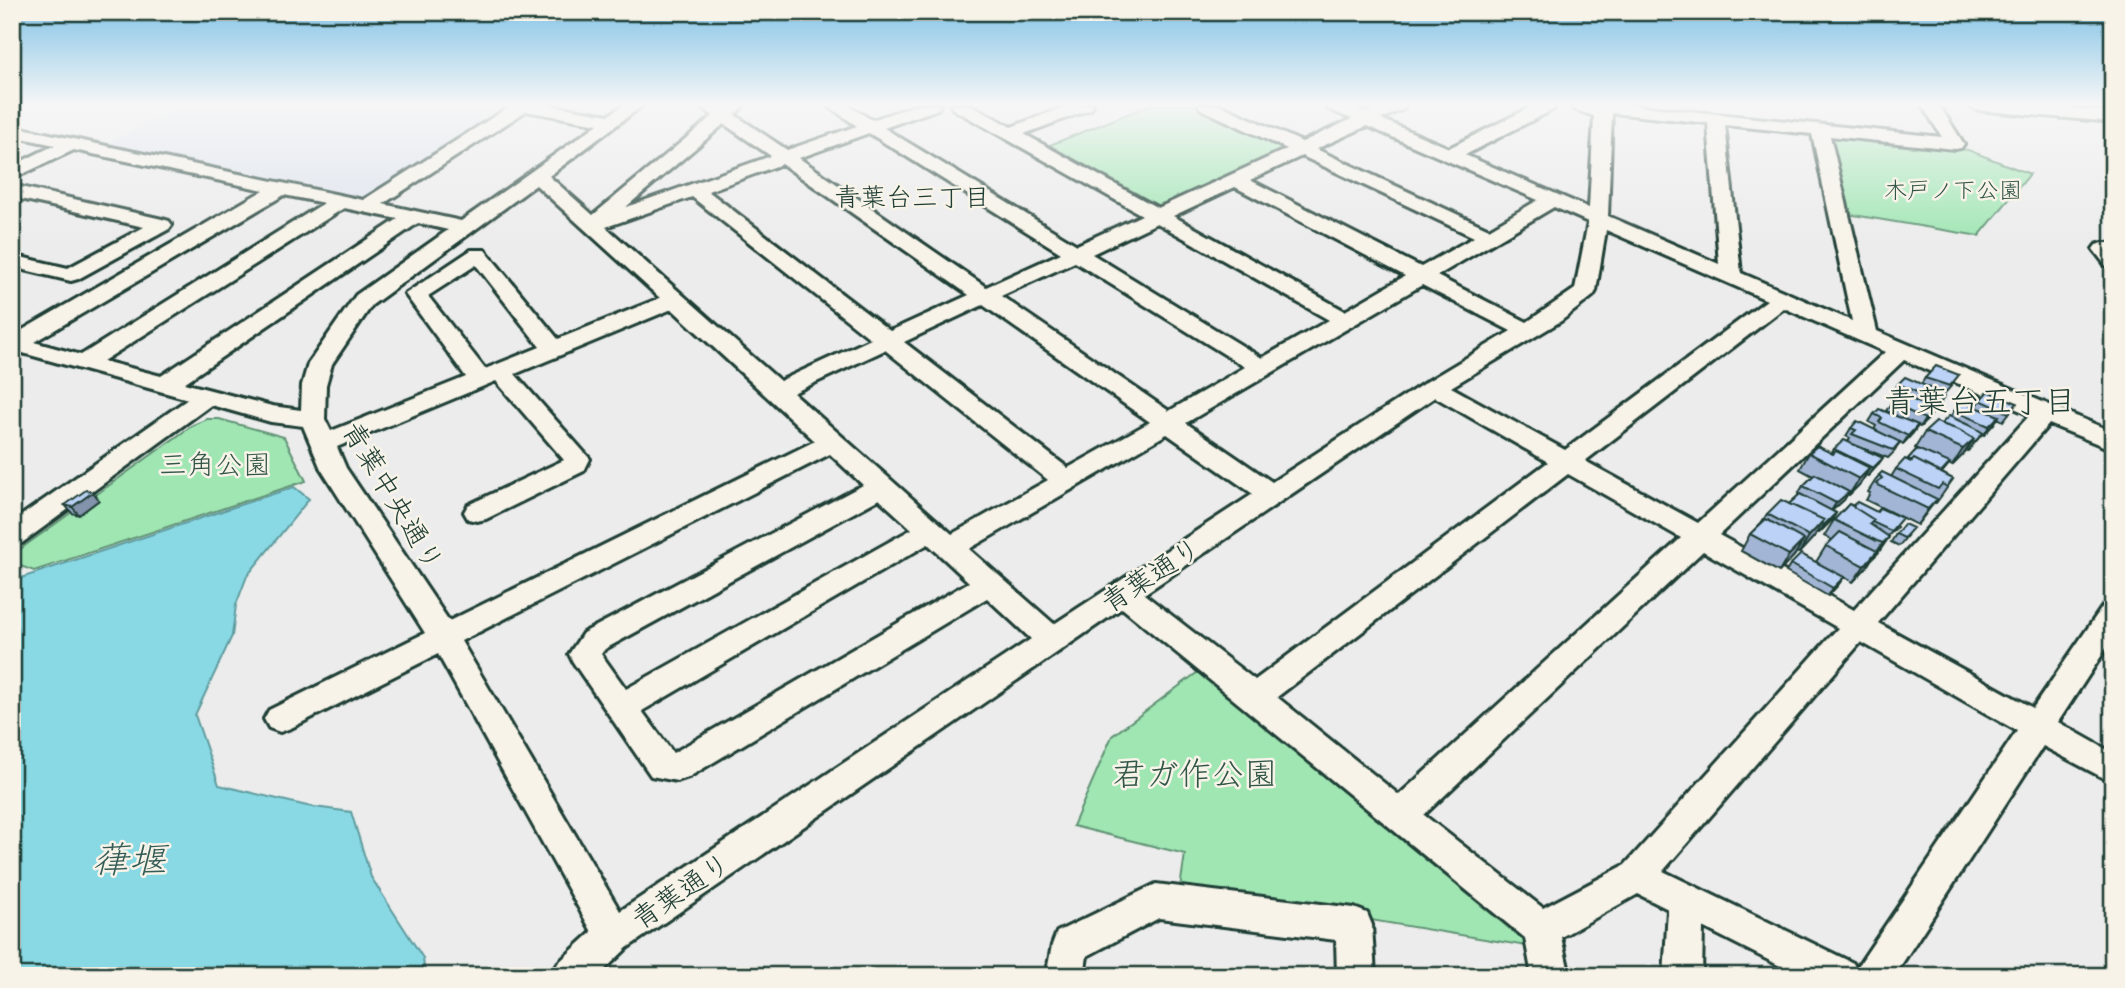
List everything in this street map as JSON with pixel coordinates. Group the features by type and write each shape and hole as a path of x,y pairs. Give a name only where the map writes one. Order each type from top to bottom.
{"street":[{"path":"12,173 57,151"},
{"path":"106,151 467,228"},
{"path":"366,207 452,151"},
{"name":"青葉中央通り","path":"571,151 364,300 320,364 314,385 313,419 322,444 343,482 443,636 614,936"},
{"path":"593,225 675,151"},
{"path":"778,151 1273,495"},
{"path":"593,225 802,151"},
{"path":"910,151 1263,368"},
{"path":"1042,151 1345,320"},
{"path":"776,392 1297,151"},
{"path":"1306,151 1490,237"},
{"path":"1441,151 2113,442"},
{"path":"1450,155 1458,151"},
{"name":"青葉通り","path":"571,976 614,936 1052,640 1434,387 1528,331 1585,291 1598,220 1597,151"},
{"path":"1719,151 1731,276"},
{"path":"1825,151 1867,336"},
{"path":"538,176 1052,640"},
{"path":"1235,180 1528,331"},
{"path":"13,343 280,188"},
{"path":"694,189 1067,481"},
{"path":"12,191 162,225 71,275 12,261"},
{"path":"621,707 941,539 1067,481 1553,200"},
{"path":"84,363 340,202"},
{"path":"164,384 413,218"},
{"path":"2113,249 2103,249 2113,262"},
{"path":"477,512 575,465 577,459 490,375 416,294 478,254 554,349"},
{"path":"1256,696 1782,299"},
{"path":"322,444 675,300"},
{"path":"13,343 271,414 313,419"},
{"path":"1399,817 1900,351"},
{"path":"1434,387 2113,769"},
{"path":"12,536 208,396"},
{"path":"1541,929 1637,876 2045,413"},
{"path":"279,719 833,442"},
{"path":"881,486 593,641 584,654 663,766 677,767 990,583"},
{"path":"1123,593 1256,696 1399,817 1541,929 1551,976"},
{"path":"1872,976 2113,614"},
{"path":"1637,876 1840,976"},
{"path":"1683,976 1686,899"},
{"path":"1065,976 1070,945 1156,901 1354,925 1356,976"}],"shaded area":[{"path":"147,151 444,151 373,196 366,197"}],"green space":[{"path":"1052,151 1286,151 1162,208 1154,207"},
{"name":"木戸ノ下公園","path":"1832,151 1971,151 2030,174 1979,236 1848,214"},
{"name":"三角公園","path":"207,419 219,419 284,437 306,481 34,571 12,563 12,555 193,425"},
{"name":"君ガ作公園","path":"1198,672 1532,947 1180,888 1185,854 1073,826 1112,736"}],"water":[{"name":"葎堰","path":"294,487 309,499 247,576 236,605 232,636 195,715 219,785 307,806 351,812 371,877 423,958 425,976 12,976 12,581"}],"building":[{"path":"1936,366 1959,375 1950,386 1925,378"},
{"path":"1905,377 1944,394 1945,397 1940,402 1898,384"},
{"path":"1988,391 2017,403 2009,413 1980,400"},
{"path":"1901,394 1934,410 1925,419 1891,403"},
{"path":"1963,402 1999,416 1989,426 1954,411"},
{"path":"1879,409 1918,425 1908,436 1879,422 1882,418 1874,414"},
{"path":"1949,416 1983,433 1972,442 1974,439 1959,430 1941,424"},
{"path":"1857,421 1900,442 1893,450 1852,434 1856,430 1851,428"},
{"path":"1936,422 1974,439 1963,449 1925,432"},
{"path":"1844,440 1883,458 1873,468 1834,449"},
{"path":"1817,446 1833,454 1836,451 1870,468 1859,479 1809,453"},
{"path":"1917,449 1950,463 1941,473 1914,459 1908,459"},
{"path":"1905,459 1911,462 1914,459 1953,479 1947,487 1942,484 1938,489 1896,469"},
{"path":"1882,472 1937,499 1928,509 1876,484 1882,478 1879,475"},
{"path":"1815,474 1849,492 1836,503 1803,486"},
{"path":"86,490 93,492 72,507 65,505"},
{"path":"1800,494 1836,513 1822,524 1824,520 1789,504"},
{"path":"1781,500 1824,520 1809,536 1767,514"},
{"path":"1857,502 1877,512 1880,508 1902,518 1891,531 1872,522 1874,520 1852,506"},
{"path":"1849,504 1874,520 1870,524 1889,537 1883,543 1834,520"},
{"path":"1766,519 1804,540 1789,555 1750,534"},
{"path":"1904,524 1913,528 1904,538 1896,534"},
{"path":"1840,532 1877,551 1864,566 1826,546"},
{"path":"1801,554 1844,577 1833,588 1791,564"}],"district":[{"name":"青葉台三丁目","path":"912,197"},
{"name":"青葉台五丁目","path":"1980,401"}]}
